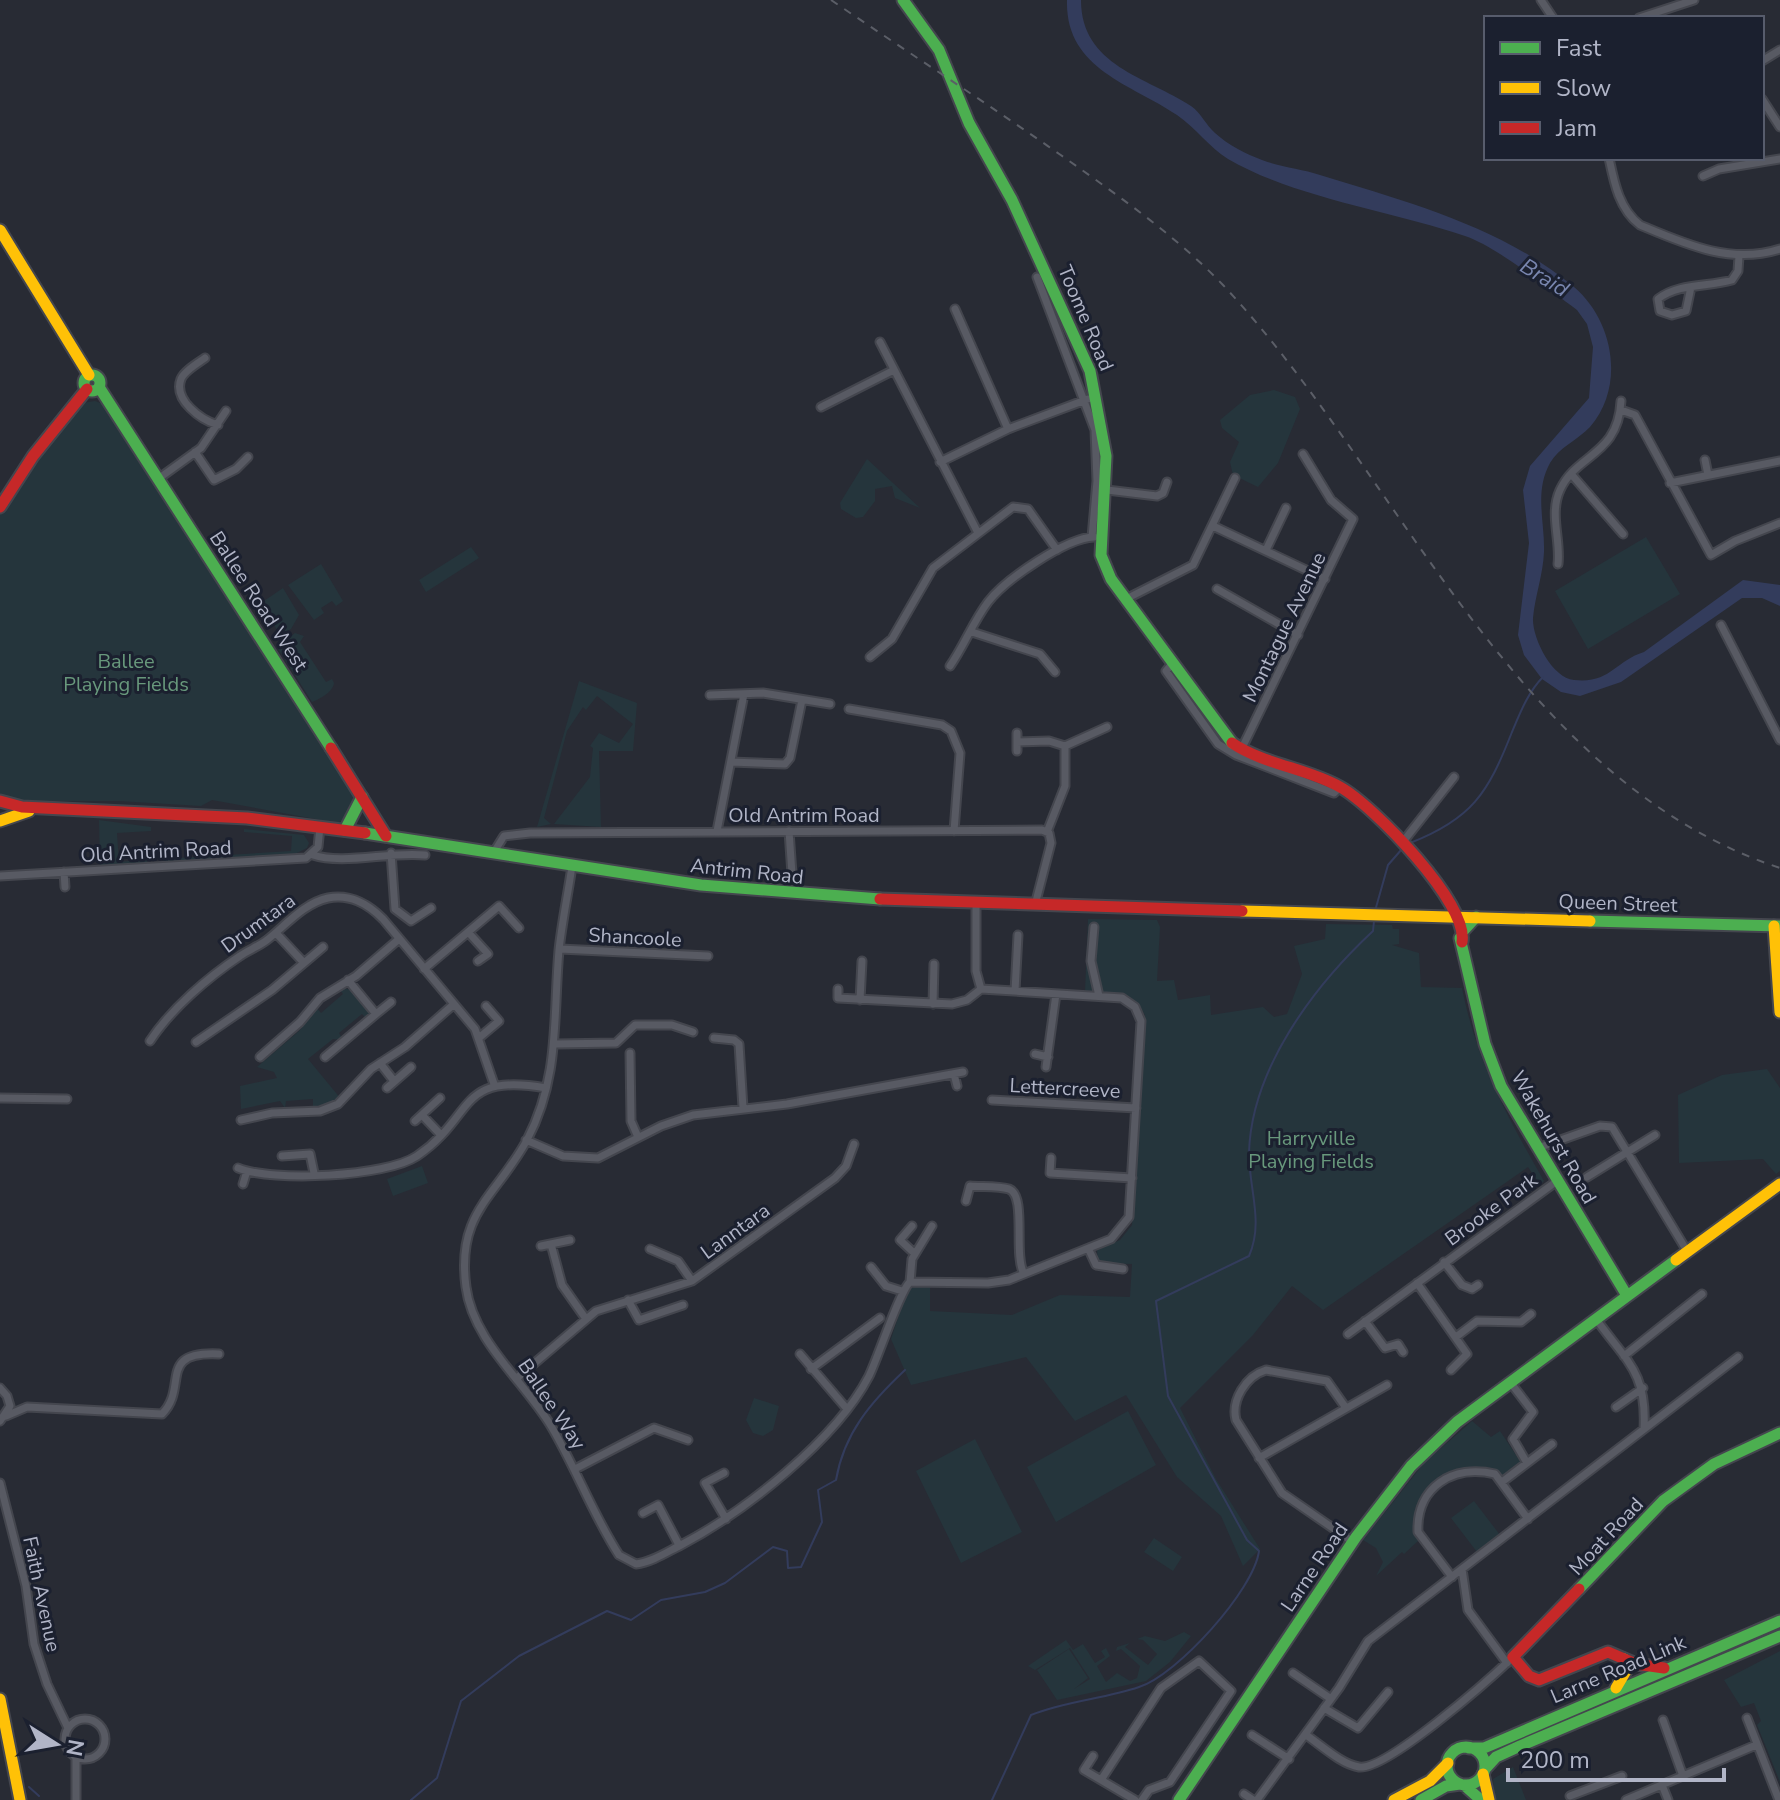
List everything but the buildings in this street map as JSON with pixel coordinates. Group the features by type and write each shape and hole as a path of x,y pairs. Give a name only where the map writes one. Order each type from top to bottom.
{"main road":[{"name":"Toome Road","path":"903,0 939,50 969,123 1043,265 1098,395 1107,490 1097,538 1106,568 1221,741 1340,787 1361,801 1403,846 1455,918"},
{"name":"Ballee Road West","path":"0,230 89,375 99,377 93,388 158,479 386,836"},
{"path":"0,507 33,456 93,388"},
{"path":"345,830 362,797"},
{"name":"Antrim Road","path":"0,801 40,808 247,818 767,892 976,904 1455,918"},
{"name":"Antrim Road","path":"0,821 40,808"},
{"path":"1463,936 1476,917"},
{"name":"Queen Street","path":"1455,918 1777,926"},
{"name":"Wakehurst Road","path":"1455,918 1463,936 1478,1019 1493,1066 1557,1181 1626,1294"},
{"path":"1777,926 1774,965 1780,1012"},
{"name":"Larne Road","path":"1179,1800 1353,1542 1411,1466 1457,1422 1626,1294 1780,1184"},
{"name":"Moat Road","path":"1510,1660 1663,1501 1714,1464 1780,1433"},
{"name":"Larne Road Link","path":"1469,1748 1484,1748 1616,1688 1780,1621"},
{"name":"Larne Road Link","path":"1484,1771 1496,1757 1520,1746 1776,1638"},
{"path":"1510,1660 1530,1677 1539,1680 1606,1653 1664,1668"},
{"path":"1616,1688 1626,1671 1624,1659"},
{"path":"0,1699 20,1800"},
{"path":"1394,1800 1430,1781 1448,1763 1453,1753 1469,1748 1479,1753 1489,1800"},
{"path":"1448,1763 1449,1775 1481,1800"},
{"path":"1421,1800 1446,1786 1477,1782 1484,1771"}],"street":[{"path":"1643,16 1671,3 1694,0"},
{"path":"1764,102 1780,127"},
{"path":"1703,176 1719,169 1780,159"},
{"path":"1609,160 1617,193 1636,222 1677,241 1739,256 1780,249"},
{"path":"1691,287 1686,311 1672,315 1660,311 1657,303 1662,295 1691,287 1732,280 1738,271 1739,256"},
{"name":"Toome Road","path":"1037,277 1095,430 1097,538"},
{"path":"955,309 1008,429"},
{"path":"880,342 978,533"},
{"path":"205,358 182,376 180,384 193,412 218,425"},
{"path":"821,407 894,370"},
{"path":"940,462 1008,429 1098,395"},
{"path":"1558,564 1555,515 1558,493 1572,475 1603,448 1613,433 1621,405 1635,415 1711,555 1735,541 1780,523"},
{"path":"158,479 195,452 226,411"},
{"path":"195,452 214,480 233,471 248,457"},
{"name":"Montague Avenue","path":"1242,748 1353,519 1331,500 1303,454"},
{"path":"1705,460 1708,475"},
{"path":"1670,483 1780,461"},
{"path":"1572,475 1620,531 1608,534"},
{"path":"1126,599 1193,565 1235,478"},
{"path":"1107,490 1157,496 1163,493 1167,482"},
{"path":"870,657 892,639 933,568 1013,507 1022,506 1031,512 1057,550"},
{"path":"1266,550 1286,508"},
{"path":"1213,526 1325,579"},
{"path":"950,666 995,594 1057,550 1076,540 1097,538"},
{"path":"1559,551 1569,551"},
{"path":"1217,589 1298,635"},
{"path":"1721,625 1780,740"},
{"path":"972,632 1040,654 1055,672"},
{"path":"717,831 744,694"},
{"path":"710,695 744,694 830,704"},
{"path":"731,762 785,764 790,758 802,700"},
{"path":"849,709 942,725 951,731 960,753 954,831"},
{"path":"1017,751 1017,738 1065,746 1107,727"},
{"path":"1098,732 1103,743"},
{"name":"Toome Road","path":"1221,741 1236,755 1334,793 1340,787"},
{"path":"1035,905 1051,843 1047,832 1065,786 1065,746"},
{"path":"1403,846 1454,777"},
{"path":"313,855 320,827"},
{"path":"789,831 792,874"},
{"name":"Old Antrim Road","path":"494,852 499,840 516,834 1047,832"},
{"path":"391,853 395,909 411,921 431,908"},
{"name":"Old Antrim Road","path":"0,876 306,858 313,855 325,858 391,853 425,855"},
{"name":"Ballee Way","path":"572,866 560,949 556,1044 546,1088 526,1140 477,1210 464,1261 471,1310 536,1402 622,1559 641,1564 679,1545 726,1519 780,1477 847,1409 874,1365 902,1291 910,1282"},
{"path":"64,872 65,887"},
{"name":"Drumtara","path":"150,1041 165,1018 232,961 276,933 313,903 343,897 371,908 454,1004 480,1037 494,1084"},
{"path":"838,989 838,998 958,1004 981,989 976,971 976,904"},
{"path":"424,969 499,906 519,928"},
{"path":"1094,927 1098,938 1091,961 1099,996"},
{"path":"468,932 488,954 478,961"},
{"path":"276,933 304,963"},
{"path":"1015,991 1018,935"},
{"path":"260,1057 300,1022 320,998 399,939"},
{"path":"196,1042 208,1037 323,947"},
{"name":"Shancoole","path":"560,949 708,956"},
{"path":"860,1000 862,961"},
{"path":"933,1004 934,964"},
{"path":"348,980 376,1014"},
{"name":"Lettercreeve","path":"910,1282 988,1283 1024,1274 1089,1250 1111,1239 1125,1227 1132,1178 1139,1014 1125,999 981,989"},
{"path":"1046,1067 1056,994"},
{"path":"325,1057 391,1002"},
{"path":"241,1120 272,1113 329,1109 343,1101 380,1063 454,1004"},
{"path":"480,1037 499,1021 486,1006"},
{"path":"556,1044 616,1043 635,1025 672,1025 693,1032"},
{"path":"714,1038 730,1039 739,1044 743,1108"},
{"path":"630,1053 631,1121 638,1137"},
{"path":"1035,1054 1048,1057"},
{"path":"380,1063 394,1081"},
{"path":"387,1088 411,1067"},
{"path":"526,1140 563,1156 592,1159 617,1151 638,1137 693,1115 959,1073 957,1086"},
{"path":"238,1168 273,1176 374,1170 400,1164 421,1153 480,1092 494,1084 546,1088"},
{"path":"0,1098 67,1099"},
{"path":"440,1098 418,1118 440,1134"},
{"name":"Lettercreeve","path":"992,1100 1136,1108"},
{"path":"260,1118 260,1129"},
{"path":"1538,1148 1607,1125 1614,1128 1687,1251"},
{"path":"1587,1177 1655,1135"},
{"name":"Lanntara","path":"517,1378 601,1309 692,1281 851,1165 854,1144"},
{"path":"282,1156 310,1154 314,1173"},
{"path":"1051,1158 1050,1173 1132,1178"},
{"path":"243,1184 247,1171"},
{"name":"Brooke Park","path":"1348,1334 1557,1181"},
{"path":"966,1201 970,1186 1008,1189 1015,1193 1020,1203 1017,1260 1024,1274"},
{"path":"912,1226 900,1240 914,1253"},
{"path":"910,1282 914,1253 932,1226"},
{"path":"541,1246 570,1240"},
{"path":"551,1244 563,1288 586,1319"},
{"path":"650,1249 678,1261 692,1281"},
{"path":"1089,1250 1096,1265 1123,1269"},
{"name":"Brooke Park","path":"1444,1262 1462,1285 1472,1289 1478,1285"},
{"path":"871,1267 886,1286 902,1291"},
{"path":"1417,1283 1467,1354 1451,1370"},
{"path":"1624,1356 1702,1294"},
{"path":"628,1300 639,1320 683,1305"},
{"path":"1456,1337 1478,1321 1521,1322 1531,1314"},
{"path":"811,1369 880,1318"},
{"path":"1596,1319 1643,1388 1644,1429"},
{"path":"1365,1321 1385,1348 1398,1344 1403,1352"},
{"path":"2,1390 27,1407 162,1414 172,1402 175,1371 182,1360 192,1355 219,1354"},
{"path":"800,1354 847,1409"},
{"path":"1244,1794 1255,1800 1289,1759 1368,1641 1738,1357"},
{"path":"1346,1408 1327,1381 1260,1371 1239,1393 1234,1407 1236,1420 1284,1496 1353,1542"},
{"path":"1510,1382 1533,1412 1513,1440 1527,1463"},
{"path":"1259,1458 1387,1385"},
{"path":"1616,1407 1643,1388"},
{"path":"2,1390 10,1406 2,1421"},
{"path":"2,1421 27,1407"},
{"path":"575,1469 654,1428 688,1440"},
{"path":"1502,1482 1552,1444"},
{"path":"724,1473 705,1483 726,1519"},
{"path":"1452,1577 1418,1532 1427,1495 1454,1473 1489,1473 1502,1482 1528,1519"},
{"name":"Faith Avenue","path":"0,1483 26,1586 34,1644 47,1684 68,1728"},
{"path":"643,1513 658,1505 679,1545"},
{"path":"1462,1569 1468,1610 1510,1660"},
{"name":"Moat Road","path":"1306,1735 1355,1766 1378,1763 1426,1730 1510,1660"},
{"path":"1101,1780 1161,1688 1199,1661 1231,1691 1170,1782 1149,1790 1142,1800"},
{"path":"1293,1673 1331,1699"},
{"path":"1324,1708 1358,1728 1388,1692"},
{"path":"61,1708 80,1719 93,1721 104,1736 101,1749 89,1758 78,1779"},
{"path":"1747,1718 1779,1800"},
{"path":"76,1800 76,1757 65,1741 68,1728 80,1719"},
{"path":"1663,1720 1683,1776"},
{"path":"1252,1735 1289,1759"},
{"path":"1626,1800 1756,1745"},
{"path":"1093,1756 1084,1770 1135,1800"},
{"path":"76,1757 89,1758"},
{"path":"1570,1795 1622,1776"},
{"path":"1662,1785 1668,1800"}],"green space":[{"path":"1274,390 1295,397 1300,409 1278,463 1258,487 1233,475 1230,462 1239,442 1222,428 1220,420 1250,395"},
{"name":"Ballee Playing Fields","path":"95,401 103,404 355,795 353,808 342,821 337,823 212,800 201,806 118,801 12,801 0,796 0,515 71,413 82,403"},
{"path":"867,459 920,508 895,498 892,486 875,489 875,501 863,517 856,518 841,509 840,503"},
{"path":"1646,537 1680,594 1588,649 1555,591"},
{"path":"471,547 479,558 426,592 419,580"},
{"path":"321,564 343,601 336,606 332,601 321,608 324,613 314,620 288,585"},
{"path":"283,588 299,615 291,629 280,635 261,603"},
{"path":"295,633 304,636 300,642 326,682 332,679 334,683 329,692 312,702 277,647"},
{"path":"579,681 637,703 633,751 599,751 601,827 554,824 590,777 593,748 590,746 599,733 619,743 633,724 597,696 586,710 583,707 567,731 544,818 551,824 537,827"},
{"path":"99,820 151,827 151,831 117,833 119,862 149,859 146,863 100,867"},
{"path":"244,829 304,835 309,843 307,848 293,855 165,862 161,859 291,851 292,836 244,832"},
{"name":"Harryville Playing Fields","path":"1088,919 1157,920 1160,927 1157,981 1174,980 1178,1000 1210,995 1211,1015 1263,1007 1274,1017 1287,1014 1302,974 1294,946 1325,939 1326,924 1392,925 1393,929 1399,929 1399,944 1392,945 1419,953 1421,987 1462,988 1485,1065 1544,1181 1540,1185 1528,1167 1323,1310 1292,1286 1253,1335 1180,1408 1216,1479 1260,1549 1243,1566 1221,1516 1177,1477 1126,1395 1075,1421 1026,1357 911,1385 891,1339 907,1290 919,1285 930,1285 930,1311 1012,1315 1060,1295 1130,1297 1132,1264 1098,1263 1097,1250 1120,1240 1132,1225 1145,1015 1134,1001 1120,994 1085,992"},
{"path":"340,990 352,990 370,1012 367,1019 362,1014 339,1033 343,1040 333,1039 308,1059 341,1099 313,1108 313,1099 286,1101 285,1108 280,1101 241,1109 240,1086 277,1078 274,1072 257,1067 299,1031 317,1008 321,1013 343,994"},
{"path":"1767,1069 1780,1088 1780,1171 1776,1174 1763,1159 1679,1163 1678,1095 1722,1075"},
{"path":"422,1166 428,1183 393,1196 387,1179"},
{"path":"754,1398 779,1406 773,1430 763,1436 753,1433 746,1420"},
{"path":"1128,1411 1156,1465 1056,1522 1027,1467"},
{"path":"1472,1421 1491,1437 1500,1431 1522,1464 1506,1476 1457,1471 1431,1486 1418,1541 1376,1576 1383,1562 1376,1548 1363,1540 1424,1463"},
{"path":"975,1439 1022,1532 961,1563 916,1471"},
{"path":"1474,1501 1500,1535 1477,1552 1451,1518"},
{"path":"1154,1538 1182,1557 1173,1571 1144,1552"},
{"path":"1184,1632 1191,1636 1170,1662 1146,1681 1057,1700 1037,1670 1069,1649 1088,1678 1074,1689 1090,1679 1070,1648 1035,1670 1028,1666 1066,1640 1073,1650 1083,1644 1095,1663 1105,1657 1101,1651 1106,1648 1110,1656 1097,1666 1106,1682 1117,1673 1130,1681 1137,1678 1140,1666 1121,1649 1116,1651 1117,1647 1130,1643 1125,1647 1148,1665 1157,1654 1143,1640 1137,1639 1145,1636 1165,1641"},
{"path":"1780,1651 1780,1782 1757,1725 1761,1721 1754,1703 1741,1707 1724,1680"},
{"path":"1513,1767 1526,1800 1495,1800 1493,1779"}],"water":[{"name":"Braid","path":"1067,0 1081,0 1084,22 1092,40 1104,55 1191,106 1215,133 1237,149 1269,162 1420,206 1485,232 1546,266 1587,301 1606,335 1611,373 1608,392 1590,427 1558,452 1550,463 1541,496 1544,552 1533,618 1540,646 1558,672 1574,680 1596,679 1644,652 1743,580 1780,585 1780,606 1762,598 1742,598 1621,682 1580,696 1561,692 1542,679 1524,655 1518,635 1529,543 1523,490 1530,466 1589,398 1593,347 1587,324 1577,310 1478,241 1313,194 1228,159 1177,115 1121,83 1089,59 1077,43 1069,23"}],"waterway":[{"path":"1410,843 1449,824 1486,788 1525,703 1543,677"},
{"path":"1375,911 1388,865 1402,849"},
{"path":"992,1800 1031,1715 1126,1691 1155,1679 1211,1629 1229,1608 1254,1568 1259,1551 1247,1540 1168,1396 1156,1301 1249,1256 1256,1218 1249,1153 1252,1122 1261,1091 1274,1060 1308,1003 1373,931 1374,921"},
{"path":"411,1800 437,1778 461,1701 519,1656 607,1611 631,1620 661,1600 705,1592 725,1583 773,1547 787,1551 788,1568 801,1567 822,1522 818,1490 836,1480 852,1433 881,1394 905,1370"},
{"path":"29,1787 39,1796"}],"railway":[{"path":"831,0 1086,173 1147,218 1205,267 1287,361 1468,615 1534,695 1606,766 1687,825 1780,868"}],"traffic: fast":[{"path":"903,0 939,50 969,123 1012,200 1090,371 1106,456 1101,555 1111,579 1232,743"},
{"path":"89,375 95,375 100,383 98,389 89,391 84,386 84,380 89,375"},
{"path":"99,387 331,748"},
{"path":"345,830 362,797"},
{"path":"365,833 701,885 880,899"},
{"path":"1464,930 1476,917"},
{"path":"1590,921 1780,926"},
{"path":"1460,938 1485,1044 1501,1086 1626,1294"},
{"path":"1179,1800 1356,1537 1411,1466 1457,1422 1676,1260"},
{"path":"1579,1589 1663,1501 1714,1464 1780,1433"},
{"path":"1469,1748 1484,1748 1780,1621"},
{"path":"1485,1769 1496,1757 1520,1746 1780,1636"},
{"path":"1466,1747 1479,1753 1485,1766 1479,1779 1466,1785 1453,1779 1447,1766 1453,1753 1466,1747"},
{"path":"1421,1800 1446,1786 1460,1784"},
{"path":"1464,1785 1481,1800"}],"traffic: slow":[{"path":"0,230 89,375"},
{"path":"0,821 29,811"},
{"path":"1242,911 1590,921"},
{"path":"1774,926 1780,1012"},
{"path":"1676,1260 1780,1184"},
{"path":"1616,1688 1626,1671 1624,1659"},
{"path":"0,1699 20,1800"},
{"path":"1394,1800 1430,1781 1448,1763"},
{"path":"1483,1774 1489,1800"}],"traffic: jam":[{"path":"0,507 33,456 87,389"},
{"path":"1232,743 1340,787 1374,813 1416,857 1451,904 1460,925 1462,942"},
{"path":"331,748 386,836"},
{"path":"0,801 22,807 247,818 365,833"},
{"path":"880,899 1242,911"},
{"path":"1579,1589 1513,1657 1529,1676 1539,1680 1608,1652 1636,1664 1664,1668"}]}
